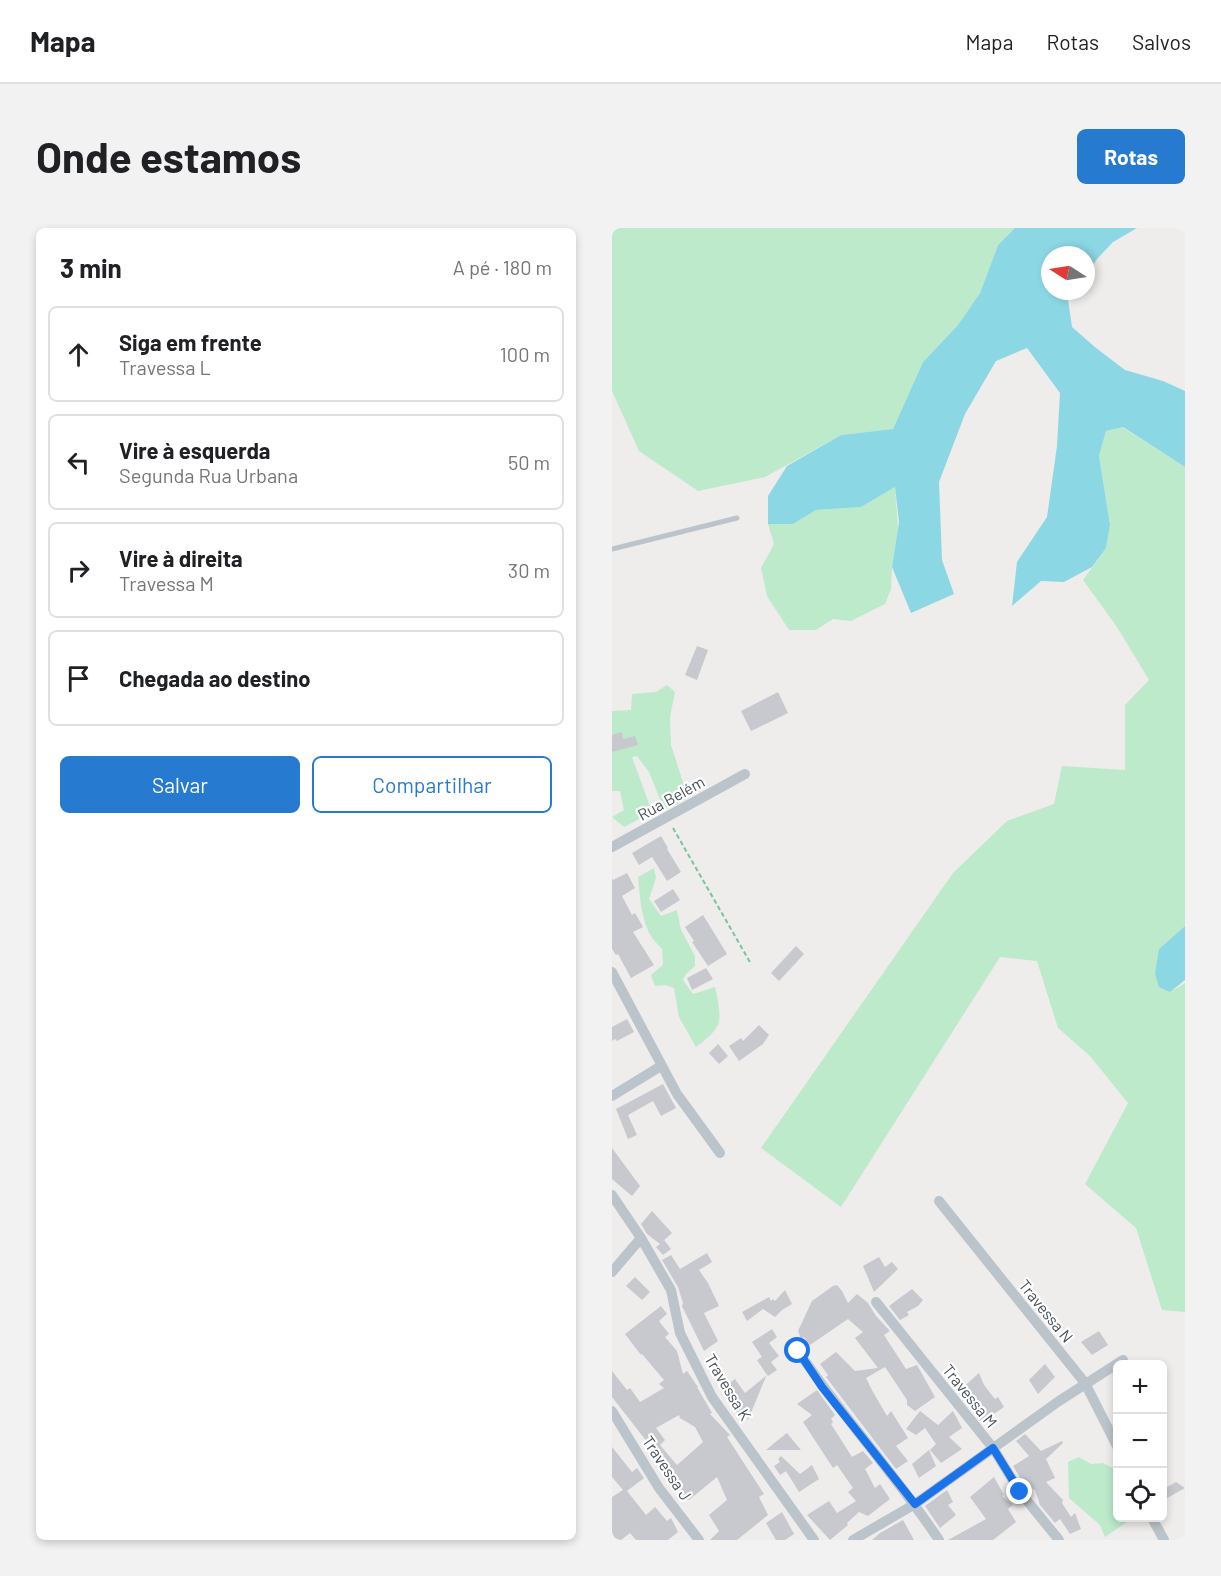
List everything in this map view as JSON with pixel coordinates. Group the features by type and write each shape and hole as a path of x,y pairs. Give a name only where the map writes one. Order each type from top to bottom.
{"street":[{"name":"Rua Belém","path":"612,847 745,774"},
{"path":"612,972 677,1094 720,1153"},
{"path":"612,1096 662,1066"},
{"name":"Travessa K","path":"612,1195 641,1238 671,1290 680,1333 712,1397 814,1540"},
{"name":"Travessa N","path":"939,1201 1085,1383 1113,1438"},
{"path":"612,1272 641,1238"},
{"name":"Travessa M","path":"876,1302 993,1448 1020,1492 1059,1540"},
{"path":"798,1351 822,1387 915,1504 939,1540"},
{"path":"853,1540 915,1504 1085,1383 1113,1366"},
{"name":"Travessa J","path":"612,1411 659,1488 699,1540"},
{"path":"1154,1522 1164,1540"}],"lane":[{"path":"612,549 737,518"}],"path":[{"path":"667,817 751,964"}],"green space":[{"path":"612,228 1015,228 998,245 980,293 958,325 923,362 893,429 841,435 765,477 698,491 639,451 612,391"},
{"path":"1122,427 1185,467 1185,926 1159,949 1170,992 1185,983 1185,1312 1162,1310 1136,1228 1085,1184 1128,1103 1090,1056 1058,1028 1037,961 1000,957 841,1207 761,1148 953,873 1007,821 1054,804 1062,766 1125,770 1125,705 1149,680 1117,627 1083,580 1106,548 1110,525 1099,456 1106,431"},
{"path":"895,487 898,528 891,589 885,604 851,621 833,619 816,630 789,630 767,596 761,568 774,544 768,524 793,524 816,510 861,507"},
{"path":"667,685 675,692 670,717 671,745 688,798 664,809 649,772 637,756 632,757 652,812 624,827 612,817 624,810 620,791 612,791 612,711 631,710 632,694 656,692"},
{"path":"654,868 656,878 649,899 661,916 677,910 681,930 695,956 695,966 683,980 693,994 715,987 719,1022 713,1033 696,1047 679,1017 674,988 665,985 655,986 651,975 663,965 662,949 652,938 645,924 638,877"},
{"path":"1079,1457 1091,1464 1103,1463 1113,1468 1113,1522 1127,1522 1105,1537 1100,1525 1069,1498 1068,1462"}],"water":[{"path":"1015,228 1137,228 1113,242 1095,262 1095,246 1041,246 1041,300 1068,300 1072,327 1096,348 1125,370 1163,381 1185,391 1185,467 1123,427 1106,431 1099,456 1110,525 1106,548 1092,567 1064,582 1041,581 1012,606 1017,562 1047,517 1057,446 1060,393 1027,348 996,361 965,414 939,482 942,560 954,594 911,613 892,567 899,522 895,487 861,507 816,510 793,524 768,524 768,496 787,466 841,435 893,429 923,362 958,325 980,293 998,245"},
{"path":"1185,926 1185,980 1170,992 1159,987 1155,974 1159,949"}],"building":[{"path":"697,646 708,650 697,680 685,675"},
{"path":"778,692 788,713 751,731 741,711"},
{"path":"622,732 623,739 635,736 638,745 612,752 612,735"},
{"path":"661,836 681,872 667,881 652,857 639,865 632,853"},
{"path":"627,873 635,888 622,896 632,915 635,913 643,927 633,932 654,965 631,978 618,954 616,955 612,949 612,878 613,880"},
{"path":"673,889 680,900 661,912 654,901"},
{"path":"703,915 727,954 708,966 685,927"},
{"path":"796,946 804,954 779,981 771,973"},
{"path":"706,968 713,979 692,990 687,978"},
{"path":"627,1019 634,1032 617,1041 615,1039 612,1041 612,1027"},
{"path":"759,1025 769,1035 763,1044 739,1061 729,1046 741,1038 743,1041"},
{"path":"718,1044 728,1056 719,1064 709,1053"},
{"path":"663,1084 676,1108 661,1116 653,1101 628,1115 637,1135 628,1139 616,1109"},
{"path":"612,1148 640,1186 632,1196 612,1179"},
{"path":"652,1211 672,1233 664,1240 671,1249 663,1255 656,1247 660,1244 647,1234 641,1224"},
{"path":"707,1253 712,1262 699,1270 719,1306 704,1313 718,1341 704,1351 682,1306 678,1287 662,1260 671,1255 680,1269"},
{"path":"879,1257 885,1267 892,1262 898,1269 874,1292 863,1266"},
{"path":"635,1277 650,1292 642,1300 626,1286"},
{"path":"837,1285 848,1303 857,1294 868,1303 890,1331 884,1335 906,1369 917,1365 935,1397 915,1411 907,1405 907,1400 885,1367 866,1378 887,1416 891,1411 908,1438 896,1446 908,1461 896,1469 826,1377 828,1375 820,1364 836,1352 855,1371 878,1368 855,1338 863,1332 848,1319 810,1345 804,1337 801,1339 798,1331 812,1301"},
{"path":"912,1289 923,1300 907,1312 909,1315 900,1320 889,1306"},
{"path":"785,1290 792,1304 775,1317 763,1309 747,1321 742,1312 769,1297 771,1301 773,1299 775,1301"},
{"path":"661,1306 667,1314 659,1321 669,1334 665,1337 677,1351 683,1374 687,1371 698,1387 712,1413 710,1414 730,1435 727,1437 764,1494 759,1497 768,1515 737,1540 710,1540 719,1531 709,1515 727,1500 717,1477 689,1500 674,1489 660,1466 662,1465 646,1444 648,1443 612,1397 612,1371 627,1390 630,1388 640,1402 664,1388 659,1384 664,1380 625,1334","holes":["679,1415 695,1427 703,1442 677,1465 660,1445 665,1440 656,1428"]},
{"path":"772,1329 777,1337 769,1343 779,1356 771,1362 777,1370 767,1375 757,1360 762,1357 752,1342"},
{"path":"1099,1331 1108,1345 1092,1355 1081,1342"},
{"path":"1045,1364 1055,1377 1038,1394 1029,1380"},
{"path":"979,1373 984,1385 995,1399 998,1397 1004,1407 982,1422 958,1392"},
{"path":"766,1376 748,1420 744,1413 738,1415 732,1405 735,1402 724,1387 735,1379 745,1393"},
{"path":"817,1390 835,1415 831,1419 833,1422 831,1424 852,1457 863,1451 873,1463 865,1469 875,1488 880,1484 890,1499 868,1516 859,1512 830,1540 807,1515 829,1501 837,1513 856,1501 848,1492 853,1488 837,1465 833,1468 803,1422 812,1415 797,1404"},
{"path":"920,1411 938,1425 953,1411 962,1428 949,1437 962,1449 941,1463 930,1450 936,1444 925,1428 916,1435 906,1429"},
{"path":"787,1433 801,1450 766,1450 778,1440"},
{"path":"1025,1434 1041,1451 1062,1441 1063,1443 1046,1459 1055,1478 1046,1482 1063,1500 1062,1503 1071,1517 1075,1513 1081,1529 1070,1534 1060,1519 1055,1523 1040,1505 1035,1490 1024,1484 1013,1466 1029,1456 1016,1441"},
{"path":"612,1447 632,1472 637,1468 644,1478 627,1491 646,1515 655,1507 667,1521 671,1518 678,1532 668,1540 636,1540 630,1533 621,1540 616,1540 612,1535 612,1497 623,1490 612,1477"},
{"path":"929,1450 936,1466 919,1478 912,1464"},
{"path":"781,1456 800,1474 812,1465 819,1479 799,1492 786,1471 780,1475 774,1466 780,1462 778,1459"},
{"path":"994,1477 1004,1495 1002,1496 1013,1505 1008,1509 1016,1522 993,1540 948,1540 986,1519 970,1497"},
{"path":"1176,1482 1185,1488 1167,1498 1167,1487"},
{"path":"947,1490 953,1502 948,1505 956,1515 940,1528 925,1506"},
{"path":"782,1512 794,1534 785,1540 776,1540 766,1523"},
{"path":"903,1520 914,1540 872,1540 880,1533"}],"route":[{"path":"798,1351 822,1387 915,1504 993,1448 1020,1492"}]}
